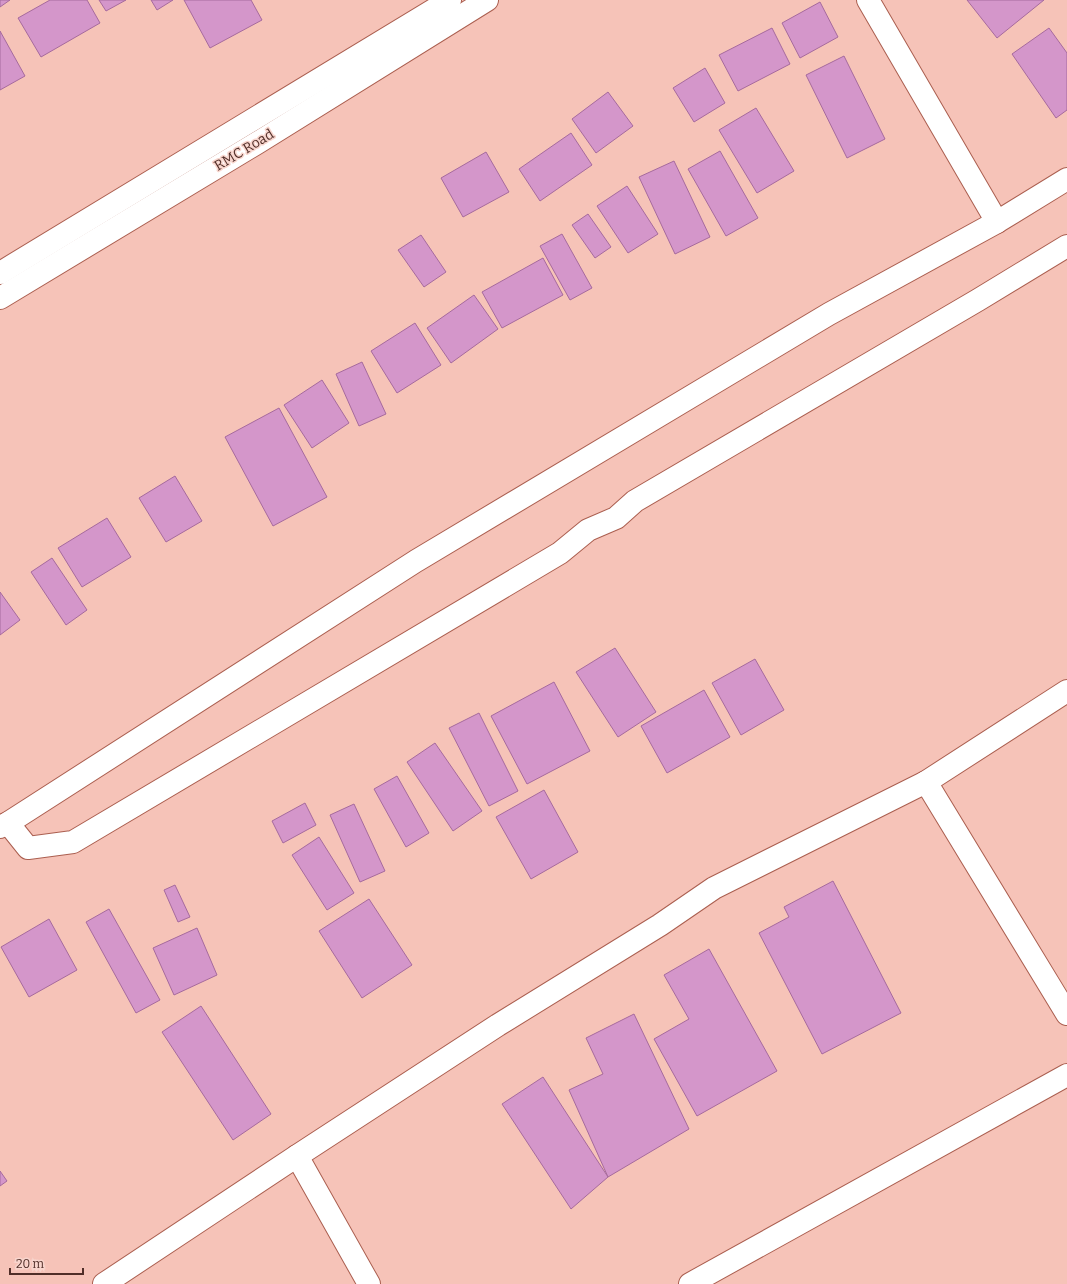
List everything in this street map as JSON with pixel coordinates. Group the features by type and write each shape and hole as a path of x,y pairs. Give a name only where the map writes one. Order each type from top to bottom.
{"street":[{"name":"RMC Road","path":"0,273 450,0"},
{"name":"RMC Road","path":"0,298 257,143 487,0"},
{"path":"868,0 996,222"},
{"path":"1067,179 996,222 829,314 416,561 4,825 28,848 74,842 560,553 588,530 616,518 635,501 978,300 1067,246"},
{"path":"104,1284 498,1025 660,925 714,888 926,782 1067,691"},
{"path":"926,782 1067,1014"},
{"path":"690,1284 1067,1075"},
{"path":"297,1156 370,1284"}],"building":[{"path":"0,0 10,0 0,7"},
{"path":"50,0 87,0 100,23 41,57 18,18"},
{"path":"99,0 126,0 106,11"},
{"path":"151,0 173,0 157,10"},
{"path":"184,0 251,0 262,20 210,48"},
{"path":"967,0 1044,0 997,38"},
{"path":"820,2 838,37 800,58 782,23"},
{"path":"772,28 790,64 738,91 719,55"},
{"path":"1049,28 1067,53 1067,110 1056,118 1012,54"},
{"path":"0,31 25,76 0,90"},
{"path":"844,56 885,139 847,158 806,75"},
{"path":"705,68 725,103 694,122 673,88"},
{"path":"608,92 633,126 596,153 572,119"},
{"path":"756,108 794,171 757,193 719,130"},
{"path":"571,133 592,165 540,201 519,169"},
{"path":"720,151 758,218 726,236 688,169"},
{"path":"486,152 509,192 463,217 441,178"},
{"path":"674,161 710,237 675,254 639,177"},
{"path":"627,186 658,234 628,253 597,206"},
{"path":"588,214 611,247 595,258 572,225"},
{"path":"562,234 592,288 570,300 540,246"},
{"path":"421,235 446,272 424,287 398,250"},
{"path":"543,258 563,295 502,328 482,292"},
{"path":"474,295 498,329 451,363 427,328"},
{"path":"415,323 441,365 397,393 371,351"},
{"path":"362,362 386,414 359,426 336,374"},
{"path":"322,380 349,423 312,448 284,405"},
{"path":"279,408 327,497 273,526 225,437"},
{"path":"175,476 202,521 166,542 139,498"},
{"path":"107,518 131,557 82,587 58,548"},
{"path":"52,558 87,610 66,625 31,572"},
{"path":"0,592 20,620 0,635"},
{"path":"615,648 656,712 618,737 576,672"},
{"path":"755,659 784,710 741,735 712,683"},
{"path":"554,682 590,751 527,784 491,716"},
{"path":"704,690 730,737 667,773 641,726"},
{"path":"479,713 518,791 489,806 449,728"},
{"path":"435,743 482,811 453,831 407,762"},
{"path":"397,776 429,833 406,847 374,789"},
{"path":"544,790 578,852 531,879 496,817"},
{"path":"305,803 316,825 283,843 272,821"},
{"path":"354,804 385,871 360,882 330,815"},
{"path":"319,837 354,893 327,910 292,855"},
{"path":"833,881 901,1013 822,1054 759,933 789,917 784,907"},
{"path":"175,885 190,917 178,922 164,890"},
{"path":"369,899 412,965 362,998 319,931"},
{"path":"109,909 160,1000 136,1013 86,922"},
{"path":"49,919 77,970 29,997 1,947"},
{"path":"197,928 217,975 174,995 153,948"},
{"path":"709,949 777,1071 697,1116 654,1039 689,1019 664,975"},
{"path":"201,1006 271,1114 233,1140 162,1032"},
{"path":"634,1014 689,1129 608,1177 569,1090 603,1074 586,1038"},
{"path":"543,1077 608,1177 571,1209 502,1104"},
{"path":"0,1171 7,1181 0,1186"}]}
